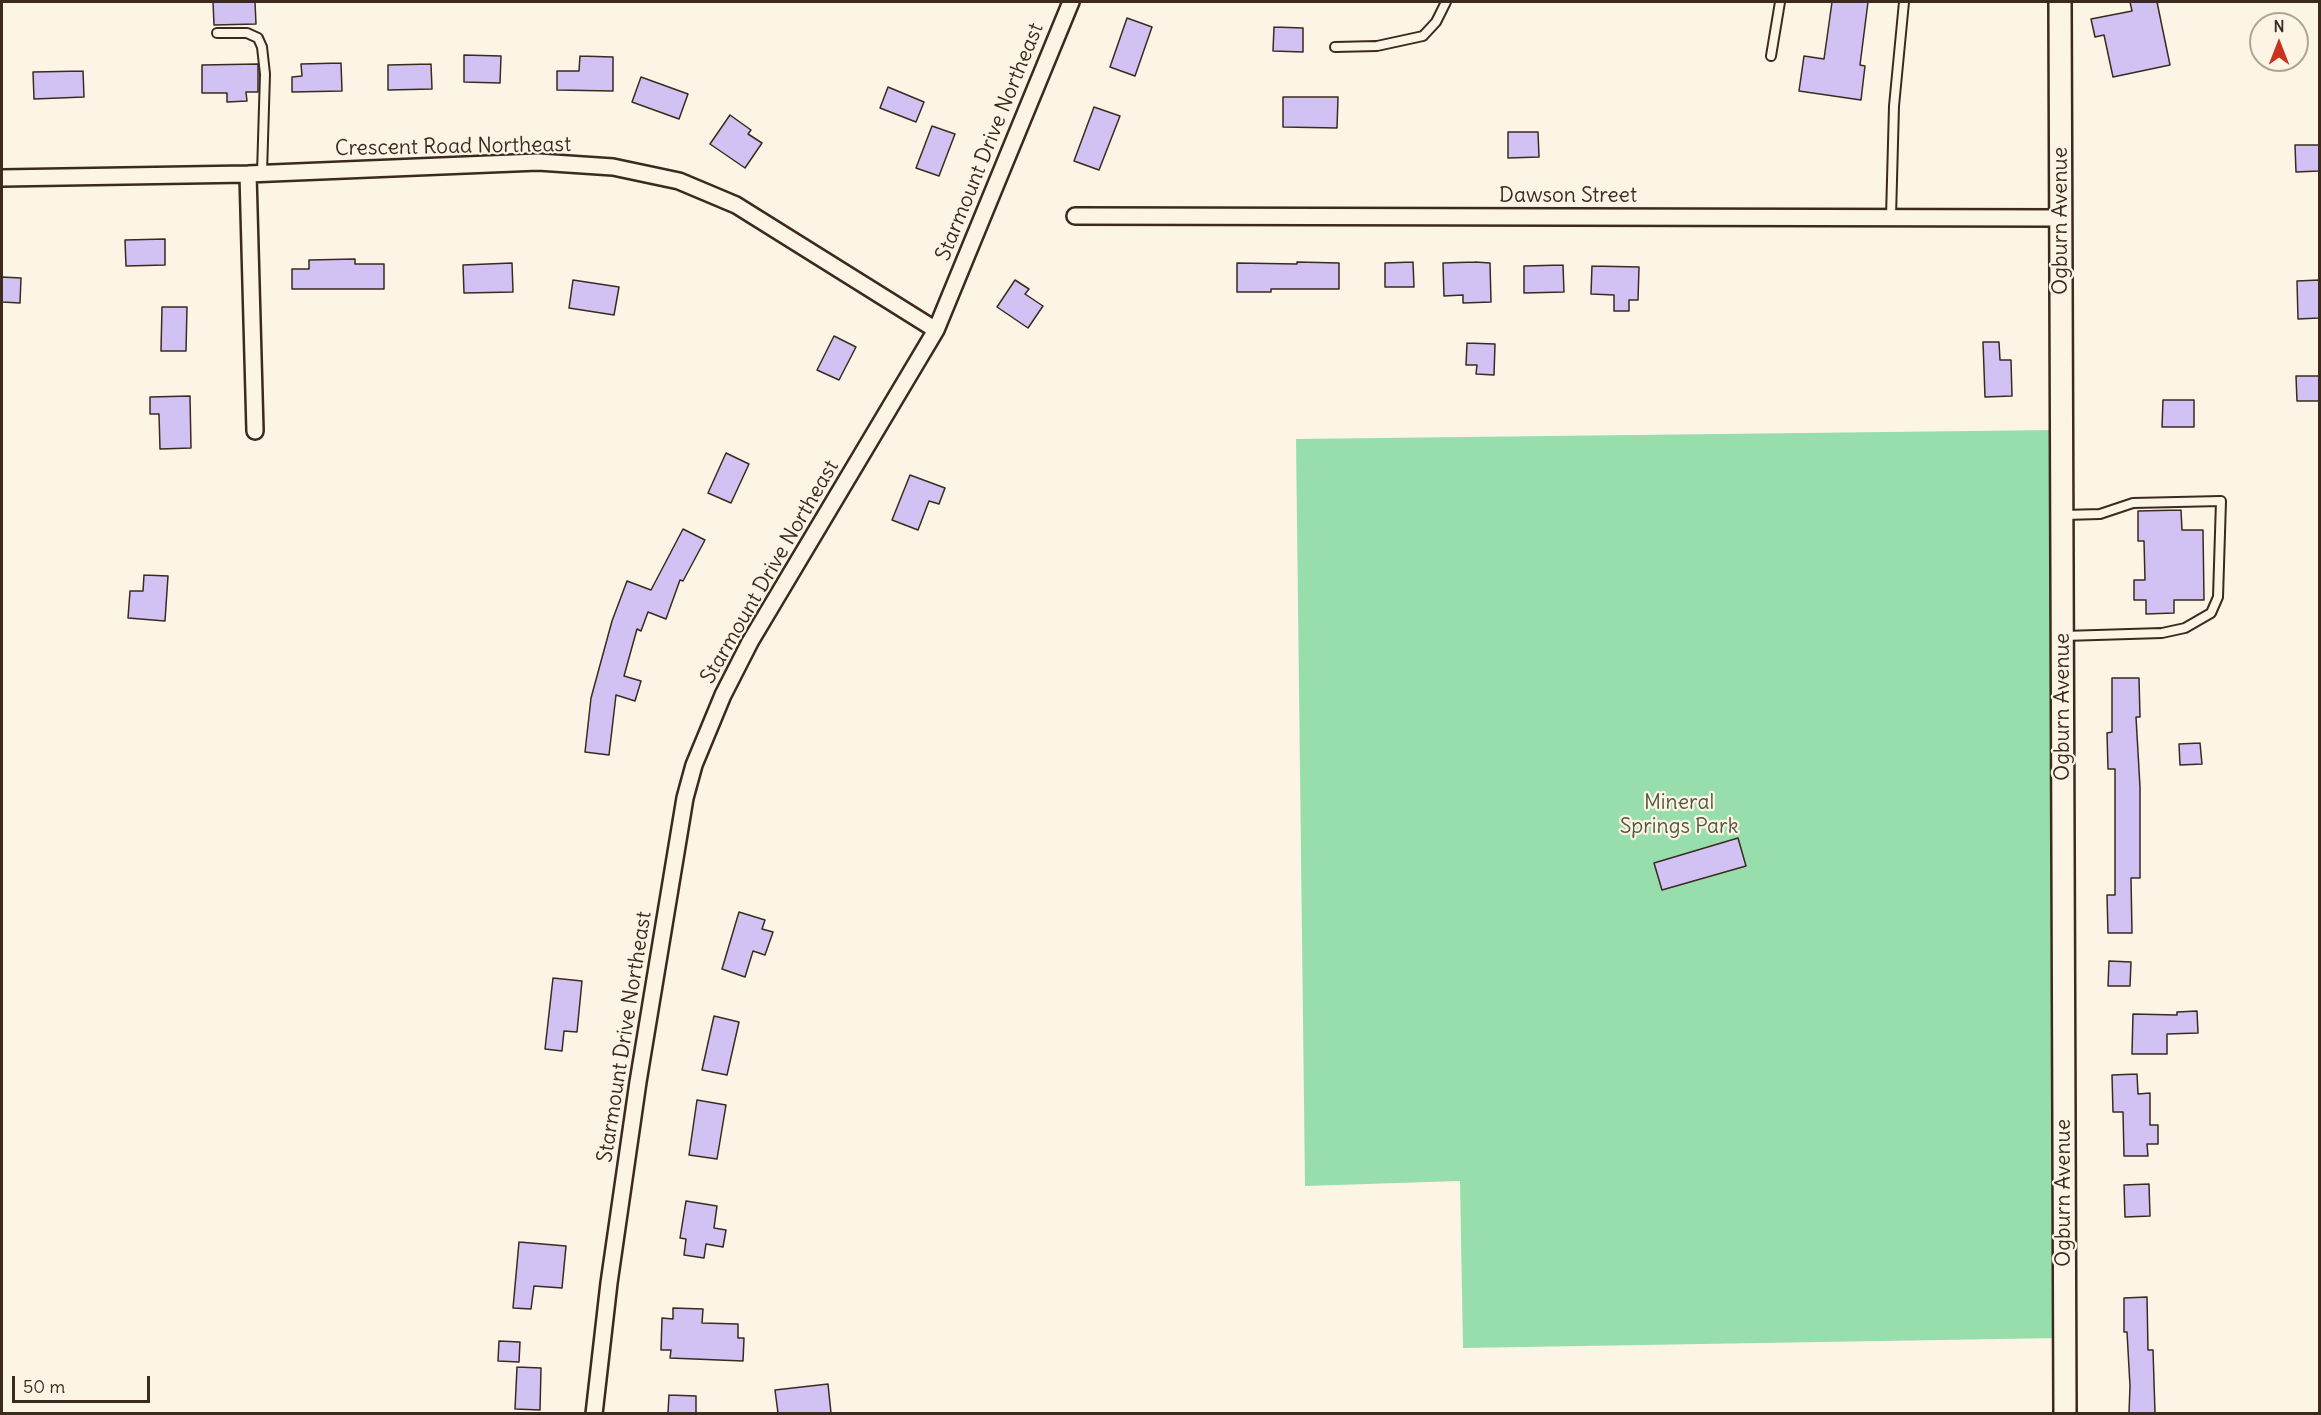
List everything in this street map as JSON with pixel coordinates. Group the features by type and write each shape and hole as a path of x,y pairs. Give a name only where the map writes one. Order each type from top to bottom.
{"street":[{"name":"Starmount Drive Northeast","path":"594,1413 609,1282 638,1082 685,798 694,765 723,695 750,642 936,330 1071,2"},
{"name":"Ogburn Avenue","path":"2060,2 2065,1413"},
{"name":"Crescent Road Northeast","path":"2,178 255,174 538,162 613,166 679,181 736,205 936,330"},
{"path":"255,174 255,431"},
{"name":"Dawson Street","path":"1075,216 2061,218"}],"lane":[{"path":"1335,47 1377,46 1423,36 1436,22 1446,2"},
{"path":"1771,56 1780,2"},
{"path":"1891,217 1894,106 1904,2"},
{"path":"217,33 247,33 258,38 262,47 265,106 255,174"},
{"path":"2062,515 2100,514 2133,503 2220,501 2218,597 2211,612 2185,628 2162,633 2063,636"}],"green space":[{"name":"Mineral Springs Park","path":"2055,430 2060,1338 1463,1348 1460,1181 1305,1186 1296,439"}],"building":[{"path":"213,2 255,2 256,24 214,25"},
{"path":"1832,2 1868,2 1860,65 1865,66 1861,100 1799,91 1804,56 1824,59"},
{"path":"2130,2 2157,2 2170,65 2113,77 2104,35 2095,37 2091,19 2132,11"},
{"path":"1127,18 1152,27 1135,76 1110,67"},
{"path":"1274,27 1303,28 1303,52 1273,51"},
{"path":"464,55 501,56 500,83 464,82"},
{"path":"580,56 613,57 613,91 557,90 557,71 579,71"},
{"path":"341,63 342,91 292,92 292,77 302,76 301,64"},
{"path":"258,64 258,92 246,92 247,101 227,102 227,93 202,93 202,65"},
{"path":"431,64 432,89 388,90 388,65"},
{"path":"83,71 84,97 34,99 33,72"},
{"path":"641,77 688,94 679,119 632,102"},
{"path":"888,87 924,102 916,122 880,108"},
{"path":"1283,97 1338,97 1337,128 1283,127"},
{"path":"1094,107 1120,116 1099,170 1074,161"},
{"path":"730,115 751,130 748,134 762,143 745,168 710,144"},
{"path":"932,126 955,134 939,176 916,168"},
{"path":"1508,132 1538,132 1539,157 1508,158"},
{"path":"2295,145 2319,145 2319,171 2296,172"},
{"path":"165,239 165,265 126,266 125,240"},
{"path":"355,259 355,264 384,264 384,289 292,289 292,269 309,269 309,260"},
{"path":"1297,262 1339,263 1339,289 1271,289 1271,292 1237,292 1237,263 1297,264"},
{"path":"1413,262 1414,287 1385,287 1385,263"},
{"path":"512,263 513,292 464,293 463,265"},
{"path":"1443,263 1490,263 1491,302 1463,303 1463,295 1444,296"},
{"path":"1563,265 1564,292 1524,293 1524,266"},
{"path":"1592,266 1639,267 1638,300 1629,300 1629,311 1614,311 1614,295 1591,294"},
{"path":"2,277 21,278 20,303 2,302"},
{"path":"573,280 619,287 614,315 569,308"},
{"path":"1015,280 1029,289 1025,294 1043,306 1028,328 997,307"},
{"path":"2319,280 2319,318 2298,319 2297,281"},
{"path":"162,307 187,307 186,351 161,351"},
{"path":"834,336 856,347 839,380 817,370"},
{"path":"1983,342 1999,342 2000,360 2011,360 2012,396 1985,397"},
{"path":"1467,343 1495,344 1494,375 1476,374 1477,365 1466,365"},
{"path":"2296,376 2319,376 2319,401 2297,401"},
{"path":"190,396 191,448 160,449 159,414 150,414 150,397"},
{"path":"2163,400 2194,400 2194,427 2162,427"},
{"path":"726,453 749,464 731,503 708,493"},
{"path":"910,475 945,488 939,504 929,501 918,530 892,520"},
{"path":"2181,510 2182,530 2203,530 2204,600 2174,600 2174,613 2146,614 2146,600 2134,600 2134,580 2145,580 2144,541 2138,541 2138,511"},
{"path":"683,529 705,540 683,581 680,580 666,619 648,612 641,631 637,629 624,676 641,681 635,701 616,695 609,755 585,752 591,698 612,621 627,581 651,590"},
{"path":"144,575 168,576 165,621 128,618 130,591 143,591"},
{"path":"2112,678 2139,678 2140,717 2136,717 2140,787 2140,878 2131,878 2132,933 2108,933 2107,895 2115,895 2115,769 2108,769 2107,733 2112,732"},
{"path":"2200,743 2202,764 2180,765 2179,744"},
{"path":"1738,838 1746,866 1662,890 1654,863"},
{"path":"739,912 765,920 762,929 773,932 765,955 753,951 745,977 722,969"},
{"path":"2109,961 2131,962 2130,986 2108,986"},
{"path":"553,978 582,981 577,1032 564,1031 562,1051 545,1049"},
{"path":"2197,1011 2198,1033 2167,1034 2167,1054 2132,1054 2133,1014 2177,1015 2177,1012"},
{"path":"714,1016 739,1022 727,1075 702,1070"},
{"path":"2137,1074 2138,1094 2150,1093 2150,1125 2158,1125 2158,1144 2147,1144 2148,1156 2124,1156 2123,1112 2113,1112 2112,1075"},
{"path":"697,1100 726,1105 717,1159 689,1155"},
{"path":"2149,1184 2150,1216 2125,1217 2124,1185"},
{"path":"686,1201 717,1206 714,1228 726,1230 723,1247 706,1244 704,1258 684,1255 686,1239 680,1238"},
{"path":"519,1242 566,1246 562,1288 534,1286 531,1309 513,1308"},
{"path":"2147,1297 2148,1350 2153,1350 2155,1413 2129,1413 2130,1386 2127,1332 2124,1332 2124,1298"},
{"path":"673,1308 703,1309 702,1323 738,1324 738,1338 744,1338 743,1361 670,1358 671,1350 661,1350 662,1318 673,1319"},
{"path":"499,1341 520,1342 519,1362 498,1361"},
{"path":"517,1367 541,1368 540,1410 515,1409"},
{"path":"828,1384 831,1413 778,1413 775,1390"},
{"path":"669,1395 696,1396 696,1413 668,1413"}]}
